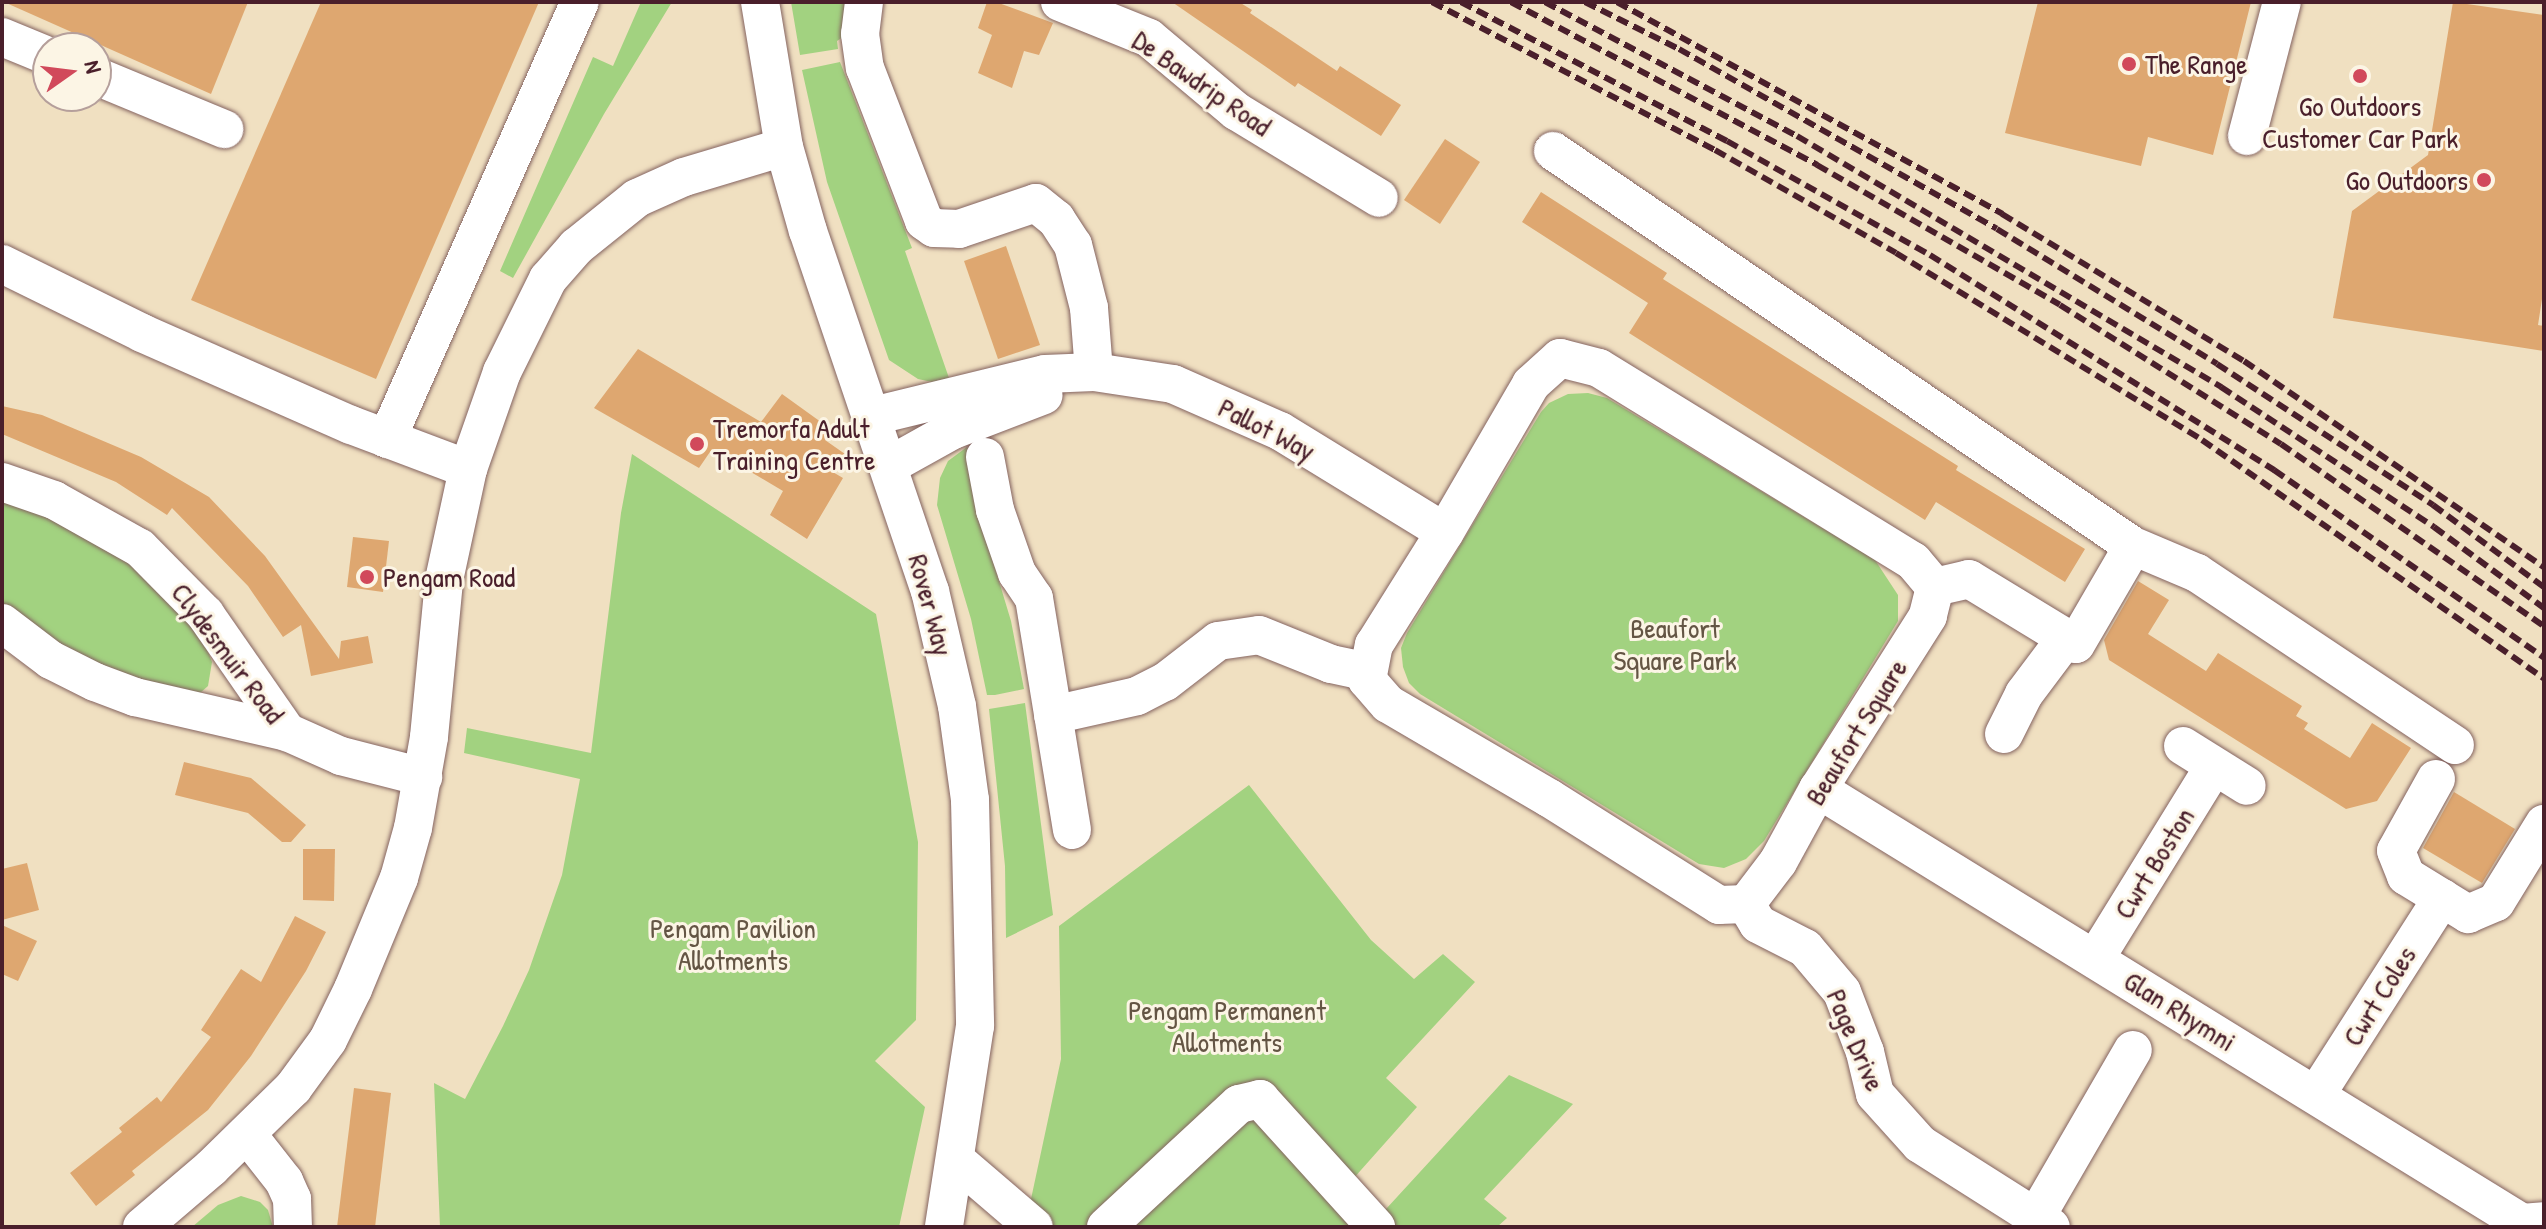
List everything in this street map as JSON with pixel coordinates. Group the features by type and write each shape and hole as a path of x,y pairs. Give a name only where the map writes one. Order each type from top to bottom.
{"street":[{"path":"387,439 580,2"},
{"name":"Rover Way","path":"760,2 784,147 808,231 890,465 930,591 957,706 970,800 975,1026 957,1161 944,1227"},
{"path":"864,2 860,34 865,68 924,221 934,228 959,229 1036,203 1056,219 1073,245 1083,282 1089,308 1094,372 953,430 890,465"},
{"name":"De Bawdrip Road","path":"1060,2 1149,38 1236,111 1379,198"},
{"path":"2247,136 2282,2"},
{"path":"2,37 32,49"},
{"path":"112,83 224,129"},
{"path":"142,1227 247,1134 313,1063 347,1002 399,878 423,777 444,580 468,469 502,372 548,279 576,247 637,198 684,177 784,147"},
{"path":"1553,151 2133,546 2197,573 2455,745"},
{"path":"2,264 142,333 387,439 468,469"},
{"path":"1746,904 1719,905 1549,798 1388,704 1367,680 1374,645 1436,527 1531,384 1560,358 1599,368 1913,561 1935,587 1969,579 2076,644 2133,546"},
{"name":"Pallot Way","path":"873,416 1045,374 1094,372 1173,384 1280,431 1436,527"},
{"path":"985,457 999,523 1017,573 1034,598 1072,830"},
{"name":"Clydesmuir Road","path":"2,482 54,500 140,548 205,614 287,732"},
{"name":"Beaufort Square","path":"1746,904 1778,862 1818,789 1928,616 1935,587"},
{"name":"Clydesmuir Road","path":"2,623 51,660 135,697 287,732 341,756 423,777"},
{"path":"1055,729 1165,682 1218,641 1259,635 1331,664 1368,672"},
{"path":"2004,734 2024,694 2066,638"},
{"name":"Cwrt Boston","path":"2095,959 2198,757 2247,786"},
{"path":"2436,779 2396,851 2406,876 2455,906 2496,902 2544,824"},
{"name":"Glan Rhymni","path":"1818,789 2522,1223 2544,1221"},
{"name":"Page Drive","path":"1746,904 1758,924 1805,948 1842,992 1865,1052 1875,1094 1920,1144 2044,1222"},
{"name":"Cwrt Coles","path":"2316,1095 2455,906"},
{"path":"2044,1222 2133,1050"},
{"path":"1106,1227 1239,1104 1260,1099 1376,1227"},
{"path":"247,1134 284,1181 292,1199 293,1227"},
{"path":"957,1161 1034,1227"}],"green space":[{"path":"641,2 672,2 604,114 513,278 500,271 593,57 613,66"},
{"path":"791,2 847,2 843,37 837,41 838,49 800,55"},
{"path":"840,62 912,248 905,251 949,378 932,382 918,379 889,360 827,182 802,70"},
{"name":"Beaufort Square Park","path":"1588,393 1607,398 1875,560 1898,595 1898,621 1764,841 1746,859 1724,868 1699,864 1420,694 1409,683 1403,667 1401,648 1407,633 1541,412 1549,403 1568,394"},
{"path":"967,447 979,515 1011,621 1024,689 995,695 987,695 971,619 937,505 940,478 948,461"},
{"name":"Pengam Pavilion Allotments","path":"632,454 876,614 918,842 916,1020 875,1061 925,1107 899,1227 440,1227 434,1083 465,1099 503,1026 529,970 562,875 580,779 464,753 467,728 591,753 621,513"},
{"path":"2,497 49,512 158,581 205,644 212,662 208,686 200,693 106,673 2,607"},
{"path":"1025,703 1053,915 1006,938 1005,866 989,709"},
{"name":"Pengam Permanent Allotments","path":"1249,785 1371,940 1414,979 1443,954 1475,982 1386,1078 1417,1107 1345,1188 1375,1221 1509,1075 1573,1104 1484,1199 1507,1218 1497,1227 1025,1227 1061,1059 1059,926"},
{"path":"241,1196 260,1202 268,1210 273,1227 192,1227 218,1205"}],"building":[{"path":"4,2 248,2 211,94 112,50 112,32 72,32"},
{"path":"321,2 539,2 376,379 191,300"},
{"path":"987,2 996,2 1053,23 1039,55 1024,51 1012,88 978,73 992,35 978,28"},
{"path":"1172,2 1239,2 1252,10 1250,13 1337,71 1340,66 1401,105 1381,136 1298,83 1295,87"},
{"name":"The Range","path":"2038,2 2251,2 2213,155 2148,137 2141,166 2005,133"},
{"name":"Go Outdoors","path":"2453,2 2544,15 2544,286 2538,325 2544,326 2544,351 2333,318 2352,211 2428,155"},
{"path":"1445,139 1480,162 1440,224 1404,200"},
{"path":"1541,192 1667,273 1663,279 1958,466 1956,470 2085,549 2065,582 1936,502 1925,520 1629,333 1648,303 1522,222"},
{"path":"1006,246 1040,345 998,359 964,261"},
{"name":"Tremorfa Adult Training Centre","path":"638,349 761,422 782,394 832,430 825,440 845,454 831,471 843,478 807,539 770,515 783,491 712,449 699,468 594,408"},
{"path":"2,406 42,415 141,457 209,497 265,556 339,659 341,641 368,636 373,663 311,676 301,625 283,637 248,586 172,508 167,515 116,482 2,434"},
{"path":"353,537 389,541 383,592 347,587"},
{"path":"2138,581 2169,600 2148,634 2206,671 2218,653 2302,706 2296,716 2308,723 2304,729 2350,758 2372,723 2411,748 2377,801 2346,809 2109,660 2104,640"},
{"path":"184,762 251,778 306,825 291,842 282,842 248,813 175,795"},
{"path":"2454,792 2515,829 2482,883 2423,848"},
{"path":"303,849 335,849 334,901 303,900"},
{"path":"27,863 39,910 2,920 2,869"},
{"path":"295,916 326,932 306,971 251,1056 208,1110 132,1171 135,1175 96,1206 70,1173 122,1132 119,1128 157,1097 161,1102 211,1037 201,1030 241,969 261,982"},
{"path":"2,925 37,941 18,981 2,974"},
{"path":"354,1088 391,1093 375,1227 337,1227"}],"railway":[{"path":"1432,2 1715,150 1896,253 2202,440 2544,679"},
{"path":"1461,2 1727,141 1930,255 2274,470 2544,658"},
{"path":"1511,2 1817,165 2060,305 2281,444 2544,626"},
{"path":"1545,2 1797,136 2221,387 2434,527 2544,608"},
{"path":"1585,2 1679,49 1997,229 2217,364 2433,505 2544,587"},
{"path":"1617,2 2002,214 2244,361 2544,567"}],"place":[{"name":"The Range","path":"2129,64"},
{"name":"Go Outdoors Customer Car Park","path":"2360,76"},
{"name":"Go Outdoors","path":"2484,180"},
{"name":"Tremorfa Adult Training Centre","path":"697,444"},
{"name":"Pengam Road","path":"367,577"}]}
